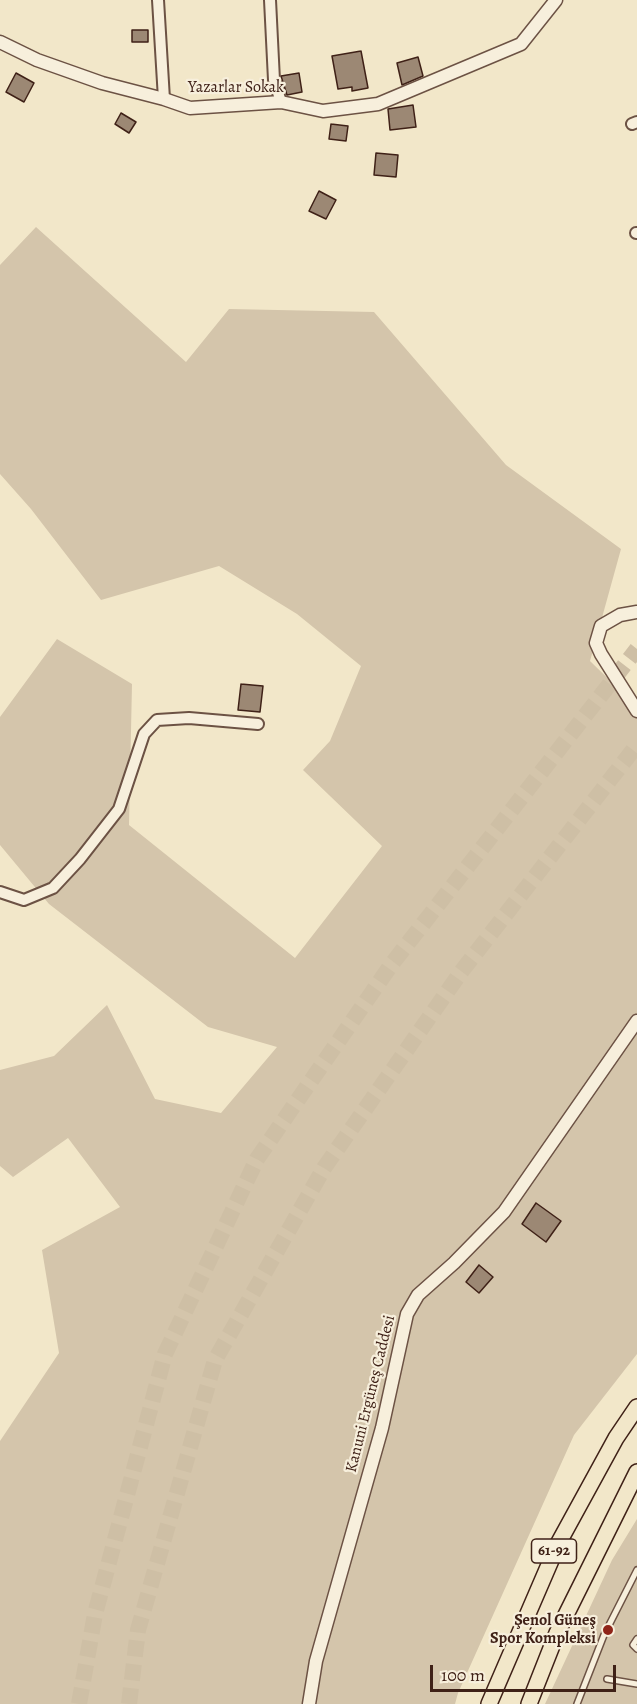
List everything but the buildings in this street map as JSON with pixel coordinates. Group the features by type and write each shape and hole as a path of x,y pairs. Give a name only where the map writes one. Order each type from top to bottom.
{"main road":[{"name":"61-92","path":"489,1704 558,1544 616,1438 637,1407"},
{"name":"61-92","path":"529,1704 557,1633 637,1472"}],"street":[{"path":"158,0 164,99"},
{"path":"270,0 274,80 281,102"},
{"name":"Yazarlar Sokak","path":"0,42 37,60 102,83 190,108 281,102 323,111 378,104 521,44 556,0"},
{"path":"637,612 620,615 601,626 596,643 637,711"},
{"path":"0,892 24,900 53,888 80,859 119,809 144,734 157,720 189,718 258,724"},
{"name":"Kanuni Ergüneş Caddesi","path":"309,1704 316,1661 382,1428 407,1314 418,1295 454,1263 504,1212 637,1021"}],"lane":[{"path":"577,1704 604,1635 637,1570"},
{"path":"637,1639 633,1645 637,1649"},
{"path":"607,1678 637,1684"}],"shaded area":[{"path":"36,227 186,362 229,309 374,312 506,465 621,549 590,661 637,707 637,1354 574,1435 455,1704 0,1704 0,1441 59,1353 42,1250 120,1207 68,1138 13,1177 0,1166 0,1070 54,1056 107,1005 155,1099 221,1113 277,1047 208,1027 49,904 0,845 0,717 57,639 132,684 129,825 295,958 382,846 303,770 330,741 361,666 297,614 219,566 101,600 31,509 0,474 0,265"},
{"name":"Şenol Güneş Spor Kompleksi","path":"637,1519 637,1704 545,1704 612,1560"}],"tunnel":[{"path":"79,1704 95,1614 165,1354 257,1159 391,965 637,649"},
{"path":"129,1704 138,1630 215,1360 324,1168 461,972 637,745"}],"place":[{"name":"Şenol Güneş Spor Kompleksi","path":"608,1630"}]}
